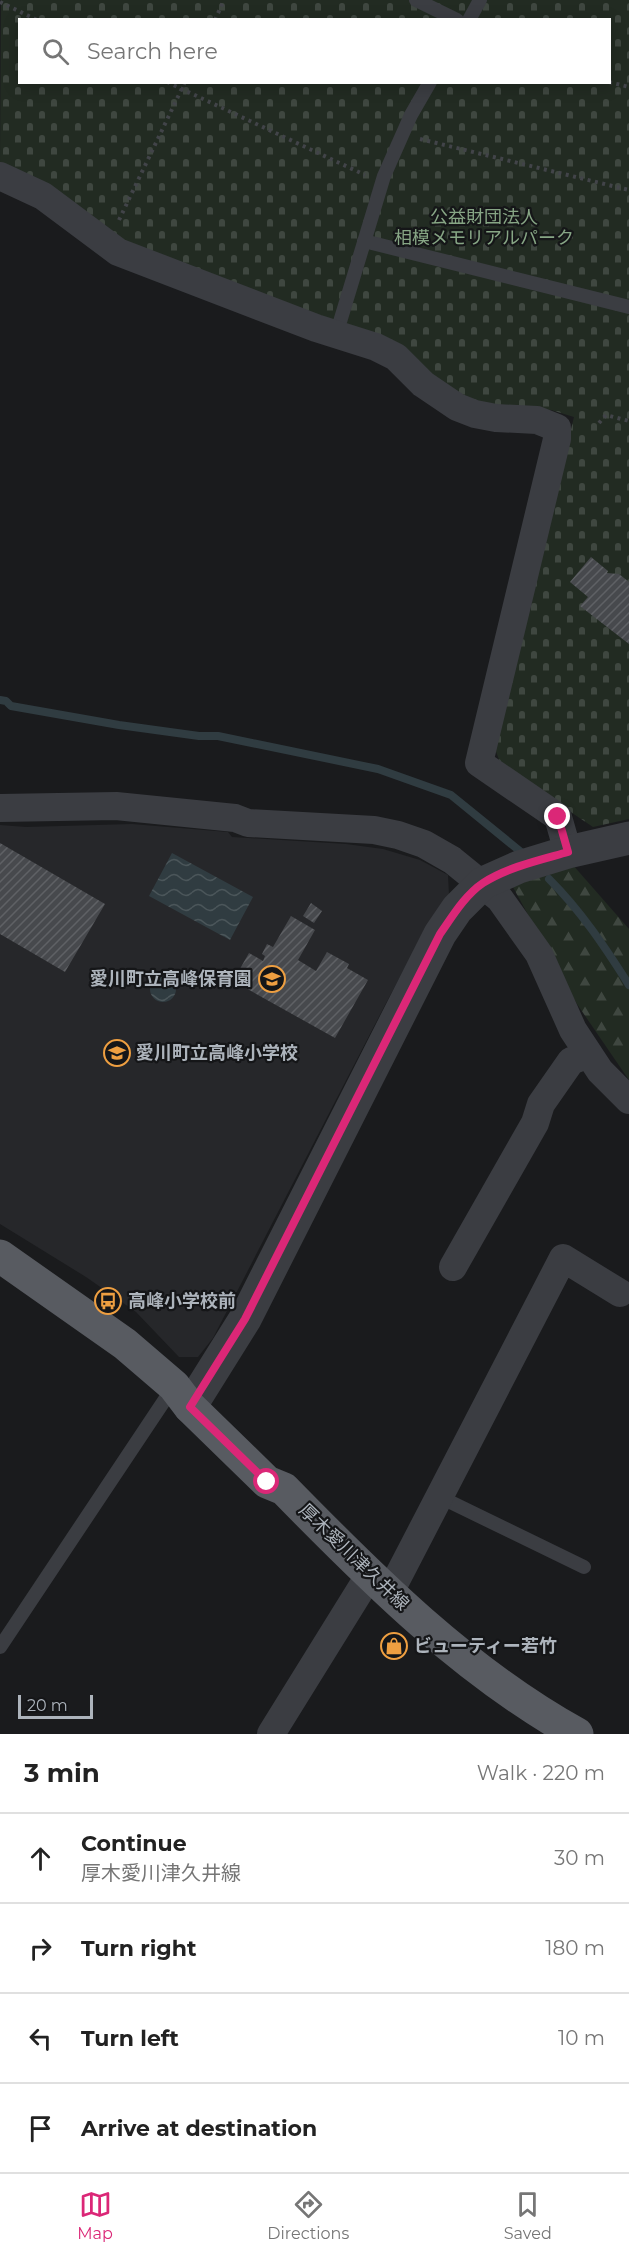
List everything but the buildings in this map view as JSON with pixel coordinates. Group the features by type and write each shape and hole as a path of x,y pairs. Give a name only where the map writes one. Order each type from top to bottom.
{"main road":[{"name":"厚木愛川津久井線","path":"0,1256 125,1344 267,1482 284,1489 379,1584 473,1666 506,1690 577,1734"}],"street":[{"path":"0,176 43,196 118,252 336,335 376,347 396,357 423,384 457,407 475,414 496,418 537,420 558,428 479,763 558,817 568,852"},
{"path":"0,808 116,806 235,818 248,823 374,830 424,844 452,860 500,899 539,954 573,1030 600,1071 629,1100"},
{"path":"182,1397 245,1319 440,934 457,909 483,883 519,867 568,852 629,838"},
{"path":"453,1267 535,1123 541,1104 571,1061 589,1054"},
{"path":"271,1734 379,1584 506,1393 563,1258 620,1293"}],"lane":[{"path":"416,0 453,18"},
{"path":"470,18 480,0"},
{"path":"336,335 382,183 402,134 429,84"},
{"path":"364,242 629,307"},
{"path":"0,1647 182,1397"},
{"path":"438,1496 584,1567"}],"path":[{"path":"216,18 224,0"},
{"path":"0,2 33,18"},
{"path":"611,82 629,87"},
{"path":"171,84 382,183"},
{"path":"107,244 184,84"},
{"path":"402,134 629,190"},
{"path":"600,423 606,415 629,421"}],"shaded area":[{"name":"愛川町立高峰小学校","path":"132,824 228,832 232,837 346,844 383,849 420,860 448,875 449,895 431,919 213,1338 198,1357 179,1357 136,1312 86,1277 0,1224 0,825 26,827"}],"green space":[{"name":"公益財団法人 相模メモリアルパーク","path":"1,0 629,0 629,819 593,827 501,765 494,746 574,417 551,410 481,404 116,239 0,166"},
{"path":"572,864 629,929 629,1080 577,1004 508,878"}],"water":[{"path":"172,853 253,897 230,940 149,896"},
{"path":"163,976 173,979 176,989 173,999 163,1002 153,999 150,989 153,979"}],"waterway":[{"path":"0,700 6,701 11,706 119,725 199,736 218,736 378,769 451,795 526,856"},
{"path":"549,879 592,930 629,985"}],"place":[{"name":"愛川町立高峰保育園","path":"272,979"},
{"name":"愛川町立高峰小学校","path":"117,1053"},
{"name":"高峰小学校前","path":"108,1301"},
{"name":"ビューティー若竹","path":"394,1646"}],"route":[{"path":"267,1482 190,1407 245,1319 440,934 457,909 483,883 519,867 568,852 558,817"}]}
